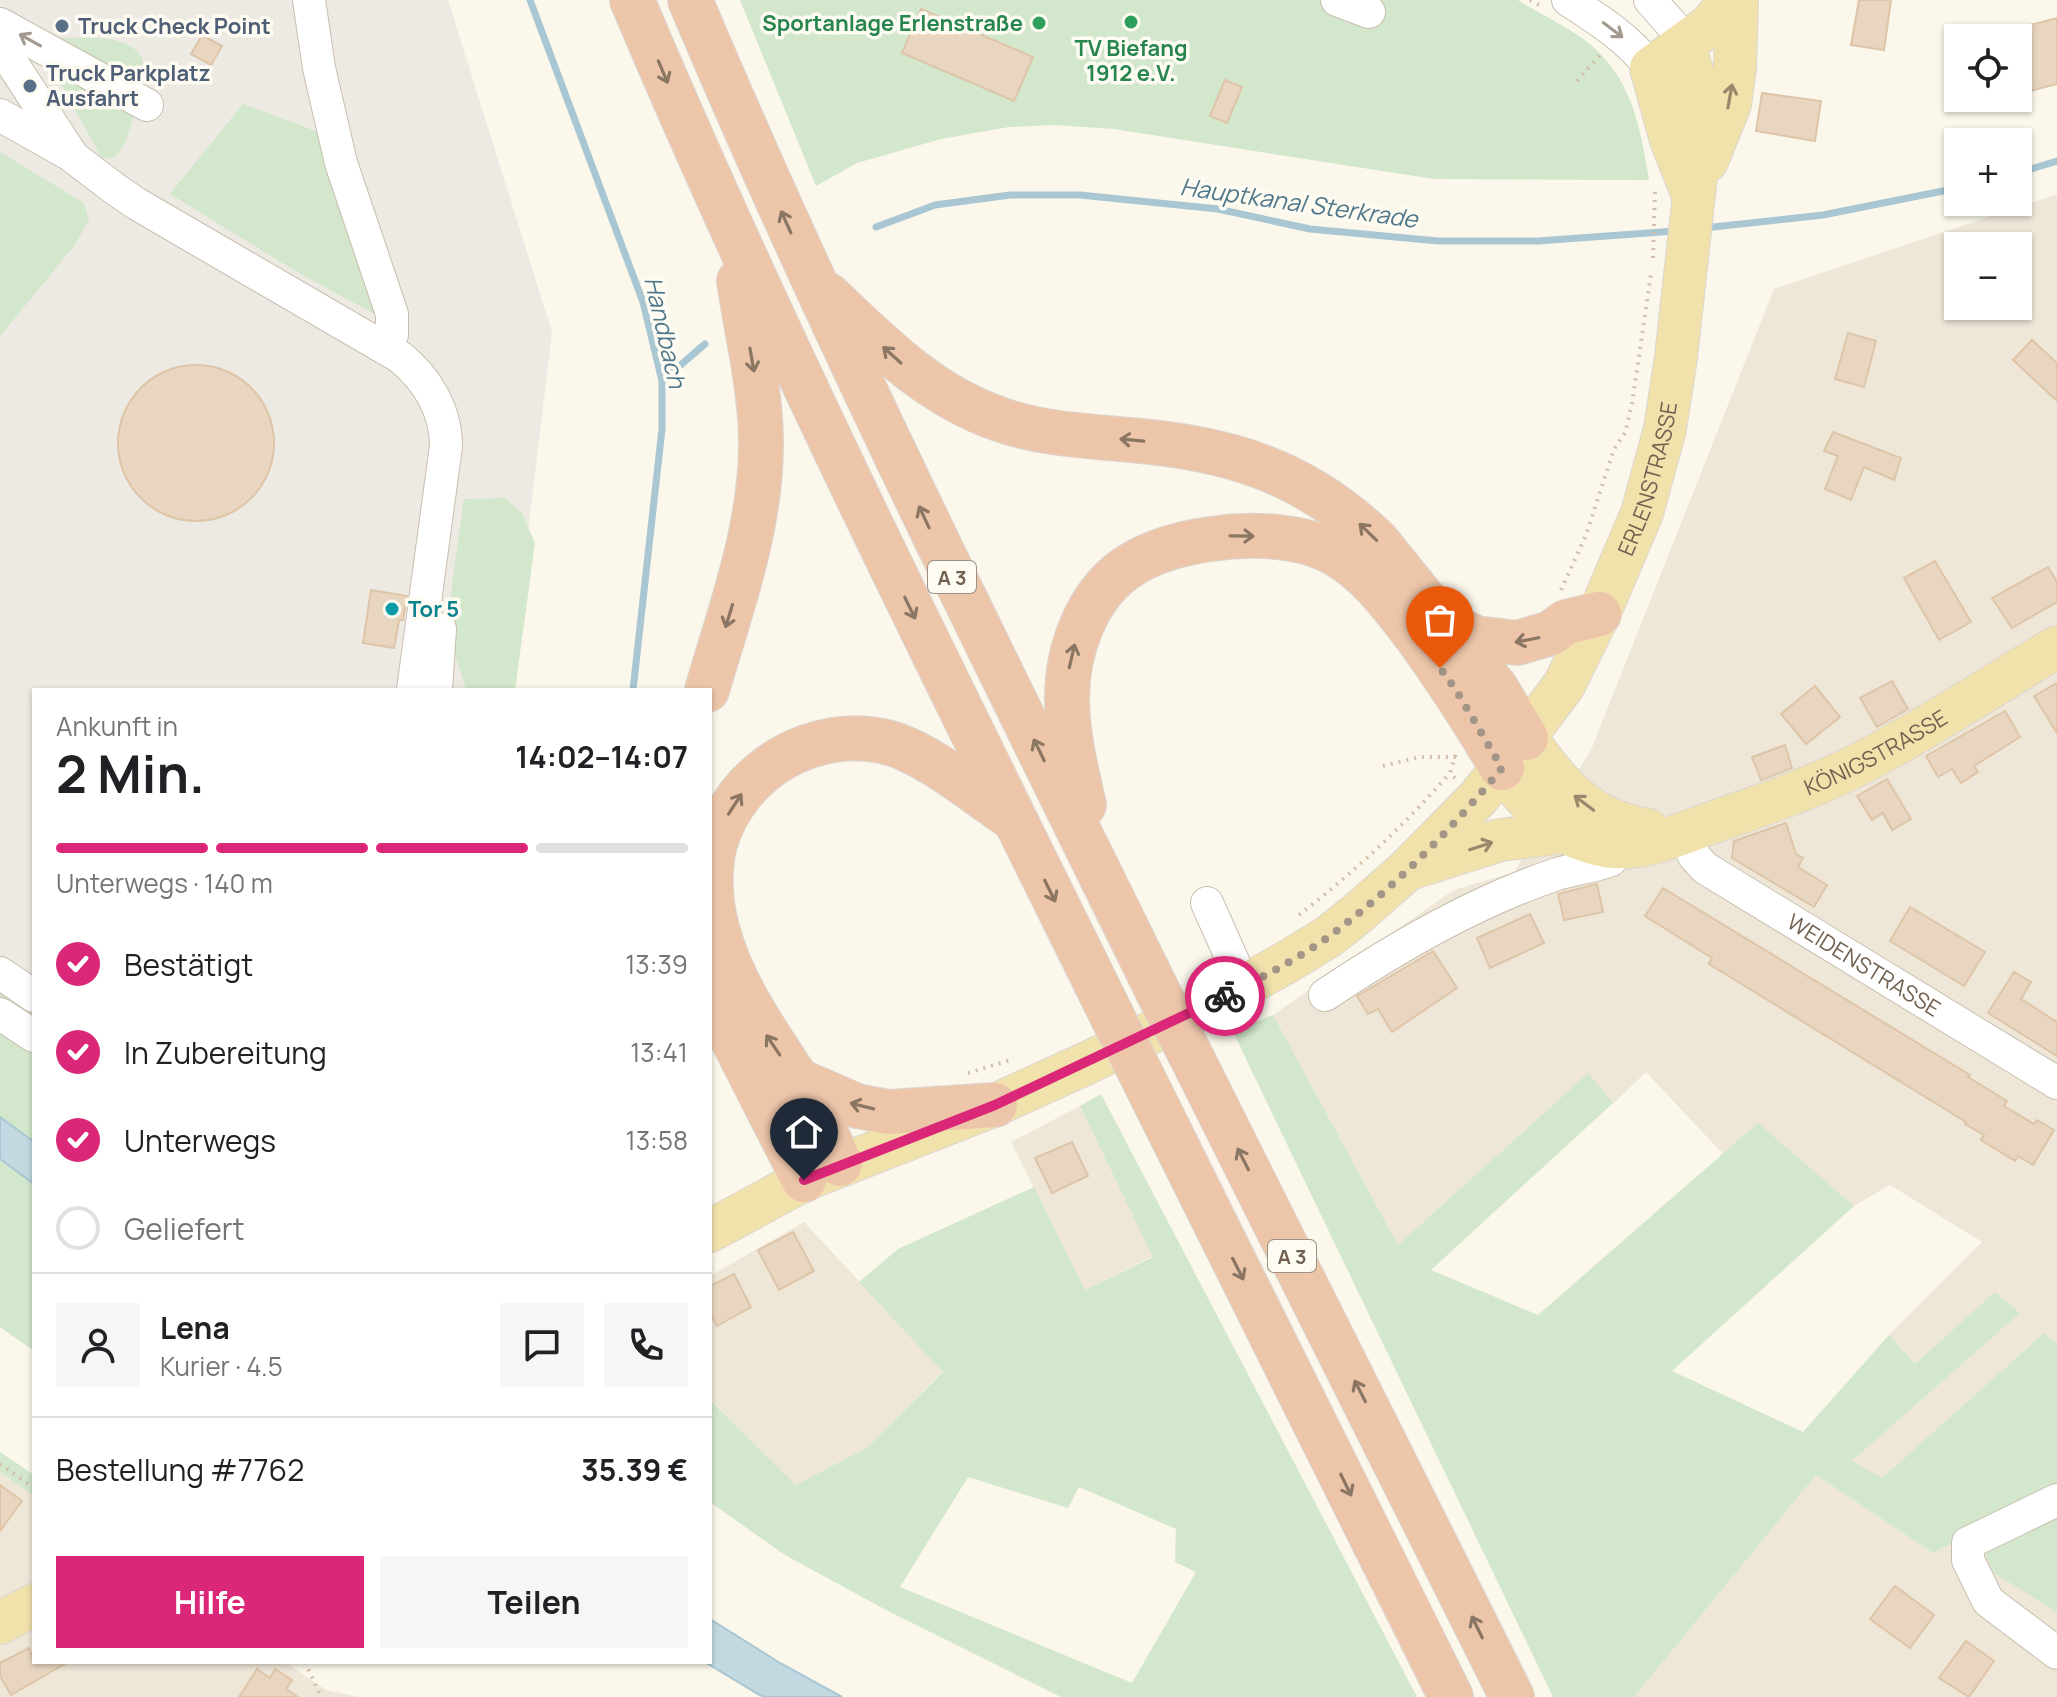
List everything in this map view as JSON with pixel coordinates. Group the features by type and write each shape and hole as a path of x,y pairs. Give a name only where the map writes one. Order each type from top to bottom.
{"highway":[{"name":"A 3","path":"632,0 731,228 896,580 1451,1697"},
{"name":"A 3","path":"690,0 812,280 953,578 1512,1697"},
{"path":"708,688 746,558 754,520 760,462 756,385 731,228"},
{"path":"812,280 914,374 976,410 1024,427 1056,433 1176,445 1222,453 1263,465 1313,490 1356,521 1377,541 1496,688 1514,753"},
{"path":"1098,870 1068,720 1068,677 1075,642 1091,609 1125,569 1145,558 1193,541 1227,536 1298,541 1333,552 1363,573 1390,602 1456,690 1514,753"},
{"path":"1445,623 1476,638 1522,643 1551,633 1566,622 1599,614"},
{"path":"712,872 715,844 730,810 748,786 771,765 791,753 825,741 863,738 892,743 917,754 1016,821"},
{"path":"712,905 738,984 765,1034 825,1128 822,1172"},
{"path":"712,1000 784,1137 822,1172"},
{"path":"797,1080 857,1106 889,1112 995,1105"}],"main road":[{"path":"1668,57 1710,25 1731,0"},
{"name":"ERLENSTRASSE","path":"1667,192 1730,104 1735,67 1737,0"},
{"name":"ERLENSTRASSE","path":"1514,753 1564,685 1599,614 1642,513 1665,429 1669,264 1667,192 1671,140 1668,57"},
{"name":"KÖNIGSTRASSE","path":"1514,753 1527,803 1545,820 1565,832 1594,843 1622,836 1683,833 1819,784 1856,766 2057,647"},
{"path":"712,1230 822,1172 995,1105 1244,986 1328,937 1407,870 1477,799 1514,753"},
{"name":"KÖNIGSTRASSE","path":"1514,753 1599,815 1622,836"},
{"path":"1407,870 1500,840 1565,832"},
{"path":"0,1623 32,1606"}],"street":[{"path":"309,0 319,68 337,149 362,232 392,314 392,335"},
{"path":"1337,0 1369,12"},
{"path":"1561,7 1610,27 1637,49 1668,57 1674,27 1650,0"},
{"path":"0,24 147,105"},
{"path":"0,52 8,57 73,157 133,181 144,194 392,335 435,365 444,375 456,399 464,445 442,605 436,688"},
{"path":"0,115 73,157 137,204 400,357 415,369 426,384 437,402 446,430 446,461 413,688"},
{"name":"WEIDENSTRASSE","path":"1683,833 1694,856 1705,868 2057,1083"},
{"path":"1325,995 1372,964 1454,919 1560,873 1588,869 1611,860 1622,836"},
{"path":"1207,903 1244,986"},
{"path":"0,973 32,995"},
{"path":"0,1014 32,1035"},
{"path":"2057,1500 1968,1543 1968,1560 1988,1601 2057,1653"}],"path":[{"path":"1530,0 1561,7"},
{"path":"1577,81 1606,49"},
{"path":"1557,596 1564,587 1586,535 1614,449 1625,433 1669,264 1667,192"},
{"path":"1383,766 1419,757 1456,757"},
{"path":"0,1464 32,1487"},
{"path":"306,1664 321,1697"}],"shaded area":[{"path":"0,0 448,0 552,332 509,688 32,688 32,986 0,962"},
{"path":"2057,194 2057,1343 2044,1333 1881,1479 1852,1461 2020,1313 1995,1293 1915,1364 1889,1335 1982,1242 1890,1185 1854,1206 1758,1124 1723,1154 1646,1072 1613,1104 1587,1074 1398,1245 1273,1015 1454,890 1514,872 1591,750 1774,289 1991,216 2032,216 2032,202"},
{"path":"1080,1106 1153,1256 1085,1290 1011,1142"},
{"path":"804,1222 943,1371 868,1447 795,1486 712,1401 712,1275"},
{"path":"0,1472 32,1495 32,1664 288,1664 326,1690 360,1697 0,1697"},
{"path":"1816,1475 1933,1553 2057,1489 2057,1697 1634,1697"}],"green space":[{"path":"740,0 1518,0 1582,38 1612,67 1637,120 1649,180 1434,179 1114,129 1053,125 1009,127 941,139 857,163 816,186"},
{"path":"102,38 131,47 140,56 144,69 139,94 40,39"},
{"path":"54,71 136,106 126,141 116,155 101,157"},
{"path":"243,104 318,132 382,318 297,272 170,194"},
{"path":"0,152 84,203 89,220 74,246 0,336"},
{"path":"505,498 522,513 535,543 515,688 465,688 449,634 452,585 464,499"},
{"path":"0,962 32,986 32,1350 0,1327"},
{"path":"1273,1015 1398,1245 1588,1073 1613,1103 1431,1270 1538,1315 1758,1123 1854,1206 1672,1371 1803,1432 1889,1335 1915,1364 1995,1292 2020,1313 1852,1461 1882,1478 2044,1333 2057,1343 2057,1489 1933,1553 1816,1475 1634,1697 1553,1697 1233,1032"},
{"path":"1101,1094 1417,1697 1061,1697 888,1611 785,1555 712,1503 712,1402 796,1485 868,1447 943,1372 859,1282 898,1249 1034,1187 1085,1290 1153,1257 1080,1106","holes":["968,1477 1068,1508 1079,1487 1176,1529 1175,1562 1196,1572 1132,1683 900,1587"]},
{"path":"0,1452 32,1474 32,1495 0,1472"},
{"path":"2057,1512 2057,1612 1994,1573 1983,1548"}],"water":[{"path":"0,1117 32,1141 32,1183 0,1159"},
{"path":"712,1620 842,1697 764,1697 708,1664 712,1664"}],"building":[{"path":"1859,0 1891,0 1884,50 1851,45"},
{"path":"921,9 1033,57 1014,101 902,53"},
{"path":"2057,18 2057,84 2032,90 2032,24"},
{"path":"202,35 222,46 211,65 191,54"},
{"path":"1225,80 1242,87 1227,123 1210,116"},
{"path":"1762,93 1821,101 1815,141 1756,131"},
{"path":"1848,333 1876,341 1864,387 1835,379"},
{"path":"2032,340 2057,363 2057,401 2013,360"},
{"path":"196,365 226,371 251,388 268,413 274,443 268,473 251,498 226,515 196,521 166,515 141,498 124,473 118,443 124,413 141,388 166,371"},
{"path":"1833,432 1901,458 1894,480 1864,467 1851,500 1825,489 1838,456 1824,451"},
{"path":"1935,561 1971,622 1939,640 1904,578"},
{"path":"2048,567 2057,582 2057,602 2012,628 1992,598"},
{"name":"Tor 5","path":"371,590 407,596 394,648 363,643"},
{"path":"1892,681 1908,709 1877,727 1860,698"},
{"path":"2057,683 2057,733 2034,696"},
{"path":"1815,686 1840,717 1806,744 1781,714"},
{"path":"2005,711 2020,737 1974,766 1978,772 1961,783 1952,769 1938,777 1926,756"},
{"path":"1785,745 1792,768 1761,780 1752,757"},
{"path":"1887,779 1911,819 1892,830 1883,813 1872,820 1857,796"},
{"path":"1786,823 1796,854 1803,858 1798,867 1827,885 1814,907 1732,858 1734,841"},
{"path":"1597,884 1603,912 1564,920 1558,894"},
{"path":"1663,888 1970,1075 1968,1077 2007,1101 2004,1106 2034,1124 2037,1120 2054,1130 2033,1165 2018,1156 2015,1161 1981,1140 1984,1135 1966,1122 1709,964 1712,958 1645,916"},
{"path":"1910,907 1985,952 1964,986 1890,941"},
{"path":"1530,914 1544,943 1490,968 1477,938"},
{"path":"1433,951 1457,988 1392,1032 1378,1009 1368,1014 1357,996"},
{"path":"2014,972 2031,982 2021,999 2057,1022 2057,1056 1988,1013"},
{"path":"1072,1142 1088,1176 1052,1193 1035,1158"},
{"path":"793,1232 814,1271 779,1290 758,1250"},
{"path":"734,1274 751,1307 717,1326 712,1317 712,1285"},
{"path":"0,1485 22,1501 0,1531"},
{"path":"1895,1586 1934,1615 1910,1648 1870,1619"},
{"path":"1966,1641 1994,1661 1969,1697 1939,1678"},
{"path":"29,1648 32,1664 65,1664 11,1695 0,1676 0,1663"},
{"path":"257,1669 270,1678 275,1669 292,1680 286,1689 298,1697 239,1697"}],"waterway":[{"name":"Handbach","path":"530,0 643,302 662,381 662,429 633,688"},
{"name":"Hauptkanal Sterkrade","path":"2032,169 2057,161"},
{"name":"Hauptkanal Sterkrade","path":"1704,228 1823,215 1944,191"},
{"name":"Hauptkanal Sterkrade","path":"876,227 935,205 1010,195 1080,195 1218,209 1310,229 1438,241 1538,241 1675,231"},
{"name":"Hauptkanal Sterkrade","path":"662,381 705,344"}],"way so far":[{"path":"1225,996 1328,937 1357,914 1407,870 1477,799 1502,768 1440,668"}],"place":[{"name":"TV Biefang 1912 e.V.","path":"1131,22"},
{"name":"Sportanlage Erlenstraße","path":"1039,23"},
{"name":"Truck Check Point","path":"62,26"},
{"name":"Truck Parkplatz Ausfahrt","path":"30,86"},
{"name":"Tor 5","path":"392,609"}],"route":[{"path":"804,1180 995,1105 1225,996"}]}
